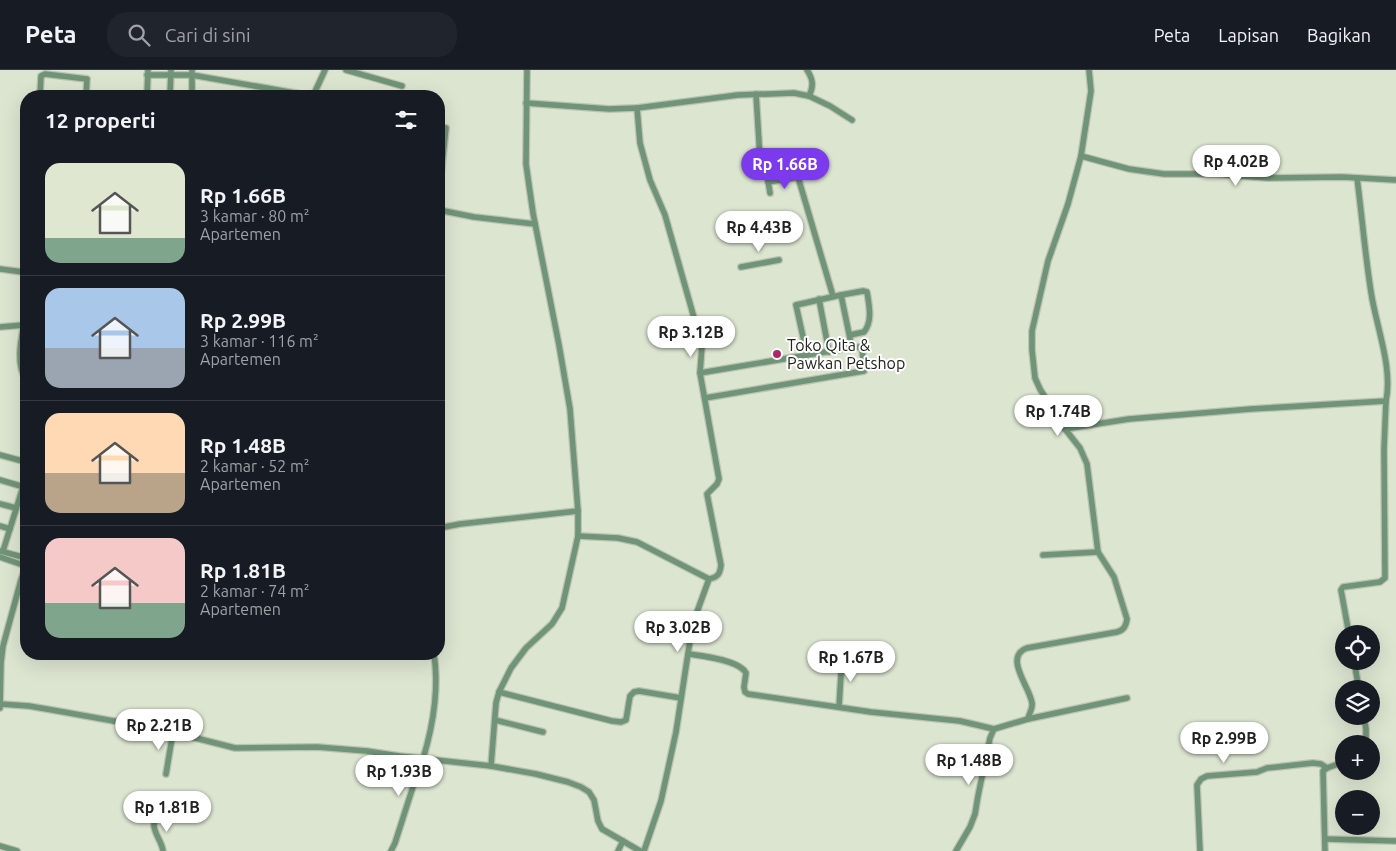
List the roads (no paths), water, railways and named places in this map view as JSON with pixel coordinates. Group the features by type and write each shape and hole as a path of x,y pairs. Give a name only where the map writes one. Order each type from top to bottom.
{"street":[{"path":"83,70 83,78"},
{"path":"316,90 325,70"},
{"path":"346,70 402,86"},
{"path":"491,766 496,703 499,692 511,668 526,648 552,624 562,608 578,536 578,511 570,409 535,224 526,164 527,70"},
{"path":"807,70 813,81 809,96"},
{"path":"1028,718 1032,705 1017,664 1016,658 1020,651 1027,648 1117,632 1124,628 1127,619 1114,576 1098,552 1087,464 1080,448 1065,429 1040,389 1035,378 1032,350 1032,331 1048,261 1068,204 1081,156 1091,91 1089,70"},
{"path":"147,90 147,72 192,73 281,90"},
{"path":"170,90 171,72"},
{"path":"192,73 192,90"},
{"path":"41,90 42,74 87,79 87,90"},
{"path":"526,103 609,109 637,108 738,95 797,93 809,96 830,106 852,120"},
{"path":"756,94 760,158 765,161 786,156 790,157 798,177 833,296"},
{"path":"578,536 637,542 709,579 718,576 720,572 721,565 707,494 717,484 719,479 700,373 702,346 665,215 650,180 640,143 637,108"},
{"path":"445,134 446,128"},
{"path":"1081,156 1129,170 1164,174 1396,180"},
{"path":"765,161 770,192"},
{"path":"768,182 798,177"},
{"path":"1347,625 1341,590 1343,587 1380,582 1385,578 1384,449 1388,392 1385,356 1371,293 1358,178"},
{"path":"445,211 474,217 535,224"},
{"path":"741,267 779,260"},
{"path":"0,270 20,272"},
{"path":"807,355 796,305 833,296 867,292 870,315 868,326 864,332 850,335"},
{"path":"841,295 852,348"},
{"path":"819,299 829,352"},
{"path":"0,327 20,325"},
{"path":"700,373 852,348 862,348 864,371 705,398"},
{"path":"1065,429 1129,419 1386,401"},
{"path":"0,455 20,460"},
{"path":"0,480 20,486"},
{"path":"1,553 20,499"},
{"path":"0,504 16,508"},
{"path":"445,527 578,511"},
{"path":"0,526 10,529"},
{"path":"1042,555 1098,552"},
{"path":"1,553 20,557"},
{"path":"1,553 20,563"},
{"path":"0,704 30,706 172,732 235,748 317,746 491,766 536,774 581,787 589,792 594,800 598,821 602,829 642,851 661,801 676,732 691,634 709,579"},
{"path":"0,708 3,646 20,584"},
{"path":"689,654 724,661 742,667 746,673 744,687 745,692 748,694 871,712 960,721 994,729 1028,718 1127,698"},
{"path":"839,707 842,658"},
{"path":"391,851 429,740 433,717 436,671 435,660"},
{"path":"499,692 621,722 626,720 630,696 634,692 639,691 681,698"},
{"path":"495,720 543,732"},
{"path":"956,851 975,814 990,738 994,729"},
{"path":"166,774 172,732"},
{"path":"1200,851 1196,785 1201,779 1207,776 1257,772 1267,768 1313,763 1321,764 1327,768"},
{"path":"1326,851 1323,771 1335,765"},
{"path":"156,812 154,824 163,851"},
{"path":"1325,840 1396,841"},
{"path":"618,851 622,841"},
{"path":"0,846 17,851"}],"place":[{"name":"Toko Qita & Pawkan Petshop","path":"777,354"}]}
